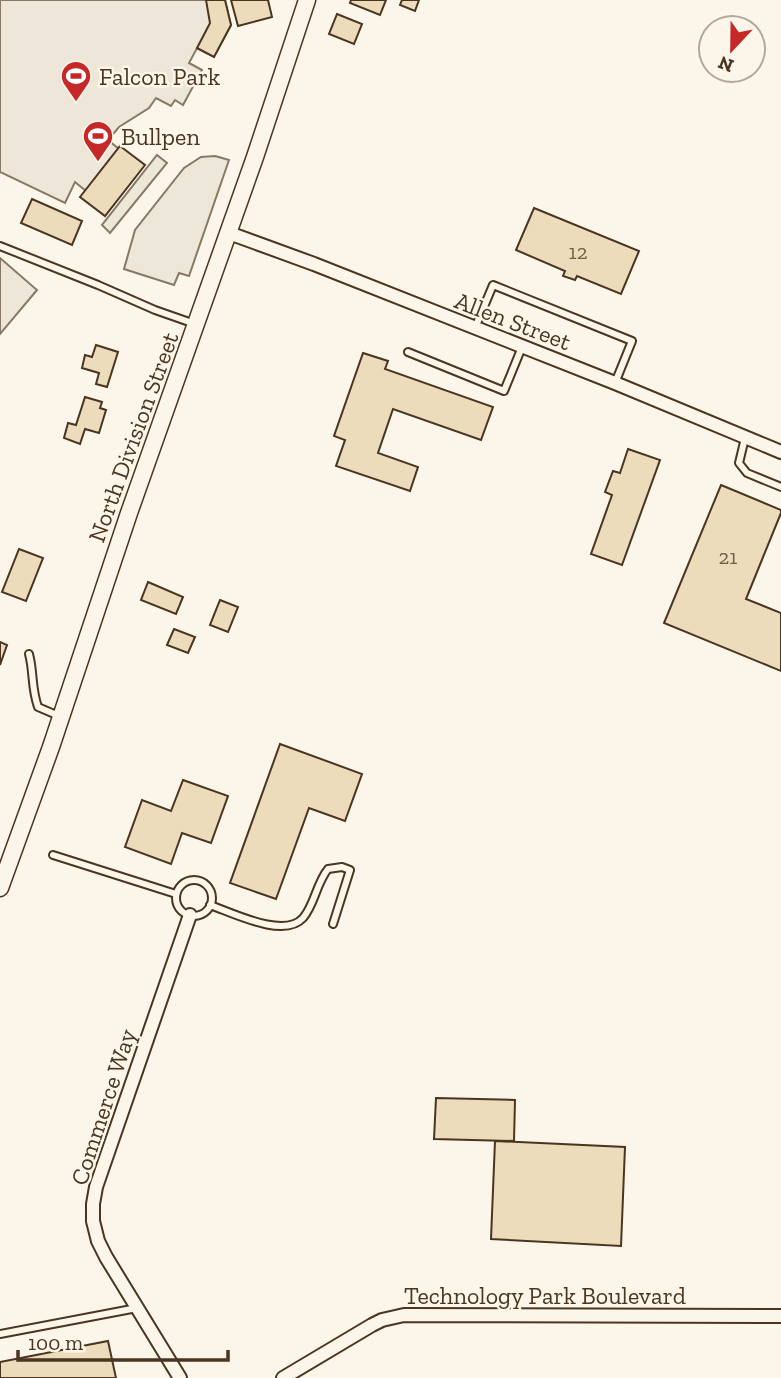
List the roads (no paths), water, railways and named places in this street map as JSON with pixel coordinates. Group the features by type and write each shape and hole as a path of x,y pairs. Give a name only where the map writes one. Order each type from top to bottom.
{"street":[{"name":"North Division Street","path":"0,888 229,233 307,0"},
{"name":"Allen Street","path":"229,233 615,383 781,452"},
{"name":"Commerce Way","path":"180,1378 98,1241 93,1221 93,1204 96,1187 190,915"},
{"name":"Technology Park Boulevard","path":"283,1378 372,1325 404,1315 781,1315"}],"lane":[{"path":"0,246 155,310 197,324"},
{"path":"475,328 493,285 632,341 615,383"},
{"path":"408,352 504,391 522,347"},
{"path":"745,437 740,463 747,473 781,487"},
{"path":"29,654 33,693 38,707 61,717"},
{"path":"53,855 176,894"},
{"path":"210,905 274,927 288,927 302,919 328,869 342,867 350,870 333,924"},
{"path":"199,881 205,884 211,894 210,905 202,914 190,915 180,909 176,894 183,884 199,881"},
{"path":"0,1334 137,1308"}],"place":[{"name":"Falcon Park","path":"76,103"},
{"name":"Bullpen","path":"98,163"}]}
